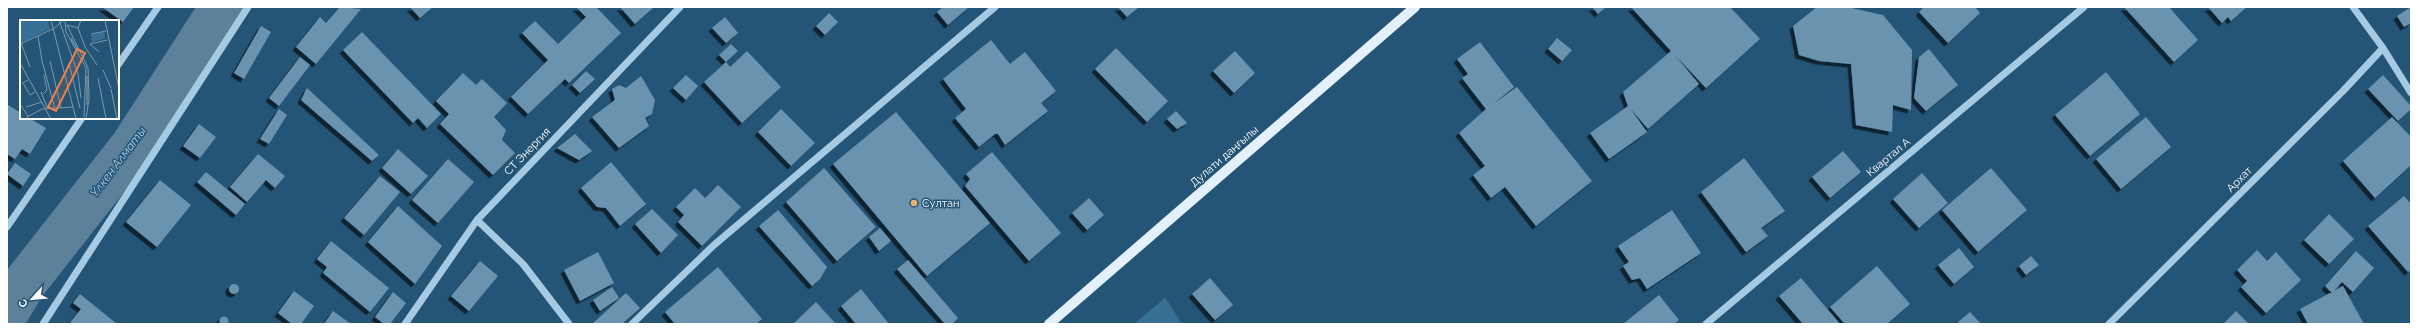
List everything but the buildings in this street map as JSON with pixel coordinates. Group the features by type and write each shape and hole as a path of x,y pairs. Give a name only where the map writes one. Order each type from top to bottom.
{"main road":[{"name":"Дулати даңғылы","path":"1049,324 1415,7"}],"street":[{"path":"119,64 158,7"},
{"path":"43,324 248,7"},
{"name":"СТ Энергия","path":"405,324 477,220 680,7"},
{"path":"632,324 714,245 995,7"},
{"name":"Квартал А","path":"1706,324 2084,7"},
{"path":"2353,7 2411,92"},
{"name":"Архат","path":"2109,324 2343,91 2382,48"},
{"path":"7,227 81,119"},
{"path":"477,220 523,264 569,324"}],"shaded area":[{"path":"1165,298 1182,324 1134,324"}],"waterway":[{"name":"Үлкен Алматы","path":"7,312 24,284 133,145 222,7"}],"place":[{"name":"Султан","path":"914,203"}]}
